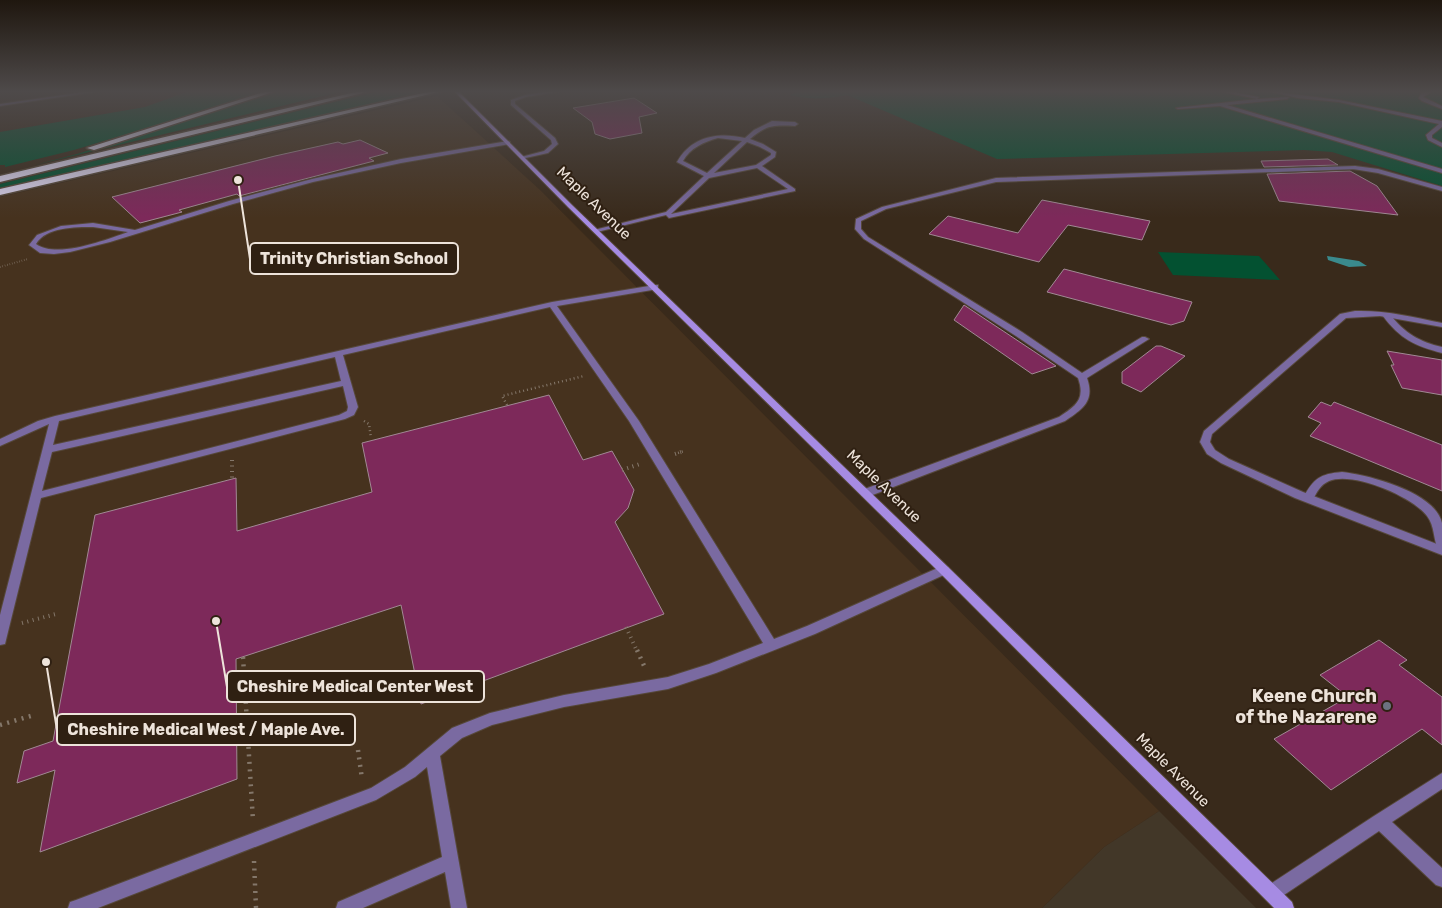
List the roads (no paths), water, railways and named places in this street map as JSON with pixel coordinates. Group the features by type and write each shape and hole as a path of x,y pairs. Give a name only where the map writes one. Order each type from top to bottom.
{"highway":[{"path":"0,171 94,147 138,133"},
{"path":"0,179 191,133"},
{"path":"0,192 255,133"}],"street":[{"name":"Maple Avenue","path":"498,133 1286,908"},
{"path":"522,158 546,152 555,144 553,139 547,133"},
{"path":"658,217 675,209 755,133"},
{"path":"1315,133 1442,171"},
{"path":"1431,133 1429,135 1430,139 1442,145"},
{"path":"729,136 746,140 774,153 774,156 758,166 709,176 680,162 696,146 710,138 729,136"},
{"path":"136,232 101,225 77,224 48,232 36,239 32,245 41,251 70,251 136,232 182,216 329,176 508,143"},
{"path":"597,230 793,190 758,166"},
{"path":"866,494 1062,419 1078,408 1086,397 1086,386 1082,377 866,238 858,229 858,220 884,208 996,180 1354,168 1378,171 1442,190"},
{"path":"0,444 41,423 55,419 552,304 655,287"},
{"path":"552,304 634,421 771,645"},
{"path":"1442,325 1388,316 1354,313 1343,316 1208,433 1205,442 1211,452 1225,461 1308,498 1442,551"},
{"path":"1388,316 1397,330 1407,338 1442,350"},
{"path":"1082,377 1145,339"},
{"path":"36,496 342,417 351,413 353,407 338,354"},
{"path":"47,450 346,383"},
{"path":"1,634 55,419"},
{"path":"1308,498 1318,482 1332,476 1356,477 1392,488 1419,502 1428,510 1436,520 1442,546"},
{"path":"76,908 376,793 410,772 457,733 490,718 564,701 654,686 711,669 847,614 944,570"},
{"path":"432,754 459,908"},
{"path":"1272,894 1442,780"},
{"path":"1379,821 1442,879"},
{"path":"344,908 451,861"}],"water":[{"path":"1327,256 1359,261 1367,266 1349,267 1328,260"}],"place":[{"name":"Trinity Christian School","path":"238,180"},
{"name":"Cheshire Medical Center West","path":"216,621"},
{"name":"Cheshire Medical West / Maple Ave.","path":"46,662"},
{"name":"Keene Church of the Nazarene","path":"1387,706"}]}
